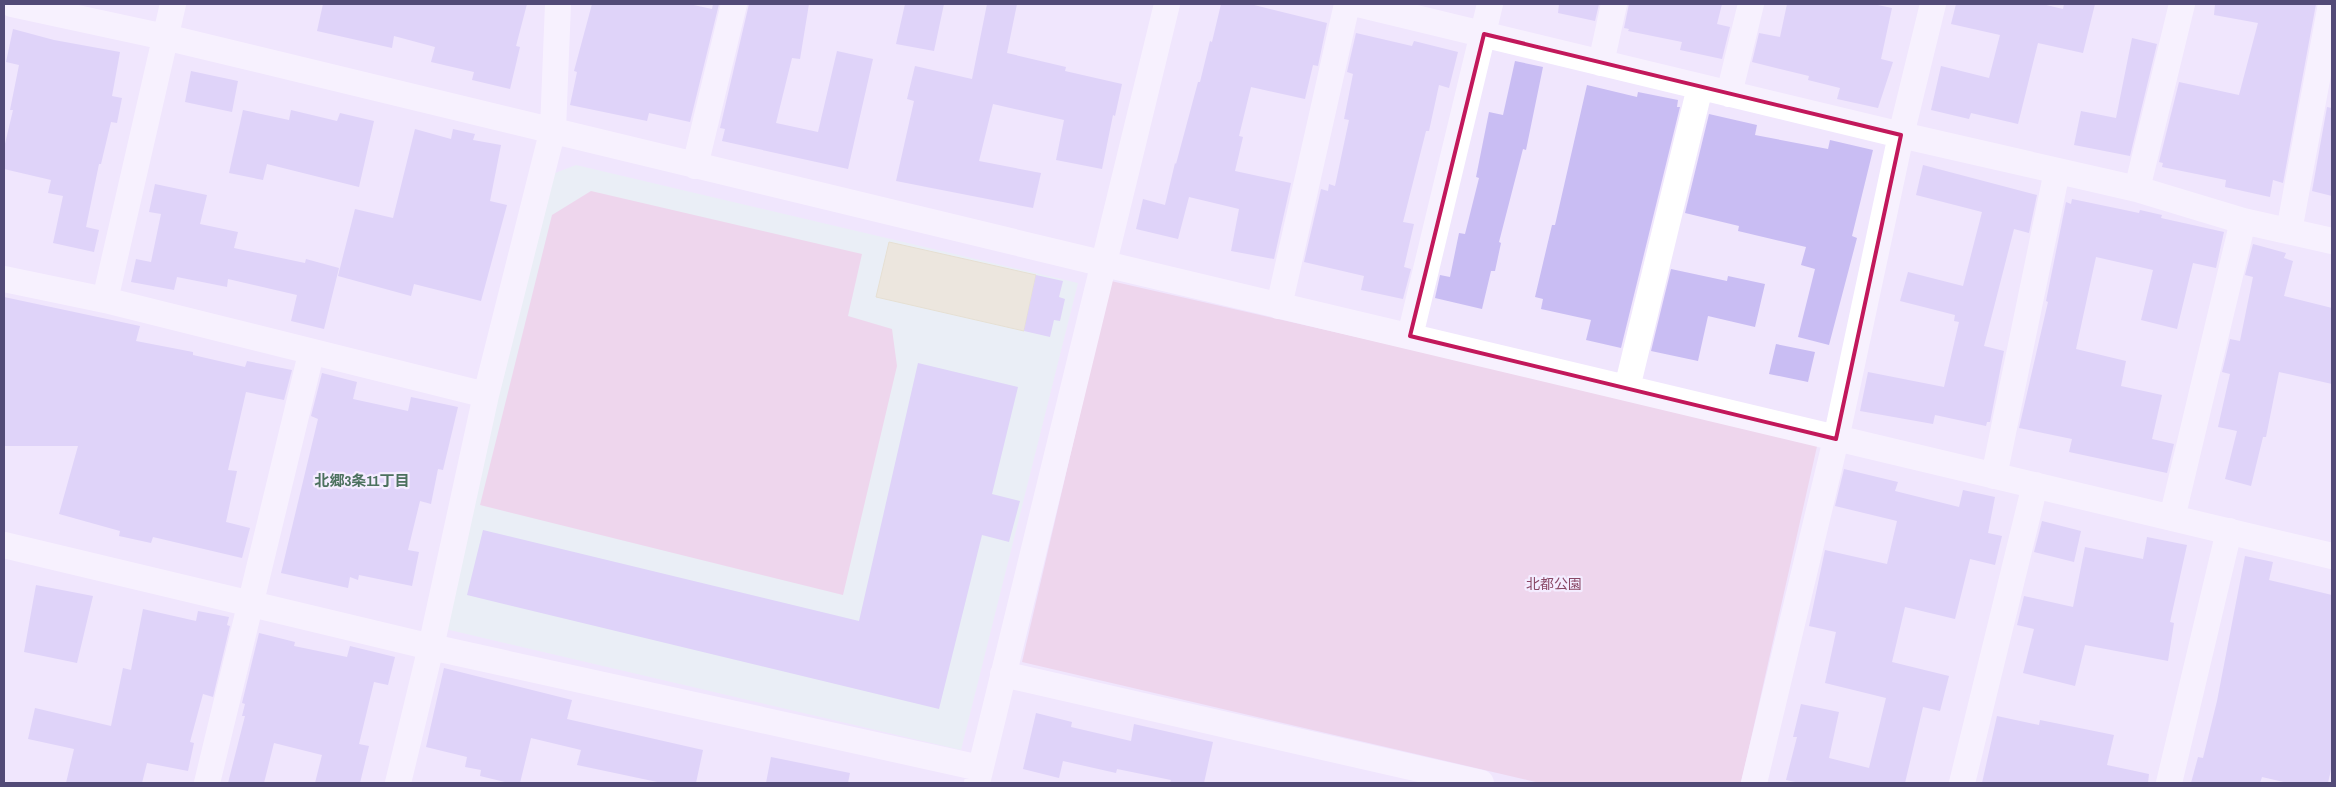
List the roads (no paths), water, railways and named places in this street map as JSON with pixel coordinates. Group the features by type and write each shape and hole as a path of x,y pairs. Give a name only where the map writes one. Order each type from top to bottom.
{"street":[{"path":"12,4 165,37 553,129 695,166 2332,556"},
{"path":"105,300 173,4"},
{"path":"398,783 432,647 486,395 553,129 558,4"},
{"path":"695,166 734,4"},
{"path":"4,545 978,775 1105,264 1167,4"},
{"path":"1279,306 1347,4"},
{"path":"1358,4 1901,135 2137,189 2243,221 2332,241"},
{"path":"1410,336 1490,4"},
{"path":"1601,62 1614,4"},
{"path":"1729,94 1751,4"},
{"path":"1754,783 1836,438 1901,135 1933,4"},
{"path":"2137,189 2182,4"},
{"path":"2289,231 2331,4"},
{"path":"1627,388 1700,87"},
{"path":"1994,476 2057,171"},
{"path":"2172,518 2243,221"},
{"path":"4,279 105,300 311,354 486,395"},
{"path":"207,783 311,354"},
{"path":"1962,783 2035,485"},
{"path":"2169,783 2229,531"},
{"path":"1003,674 1481,783"}],"district":[{"name":"北郷3条11丁目","path":"362,480"}],"park label":[{"name":"北都公園","path":"1554,584"}]}
